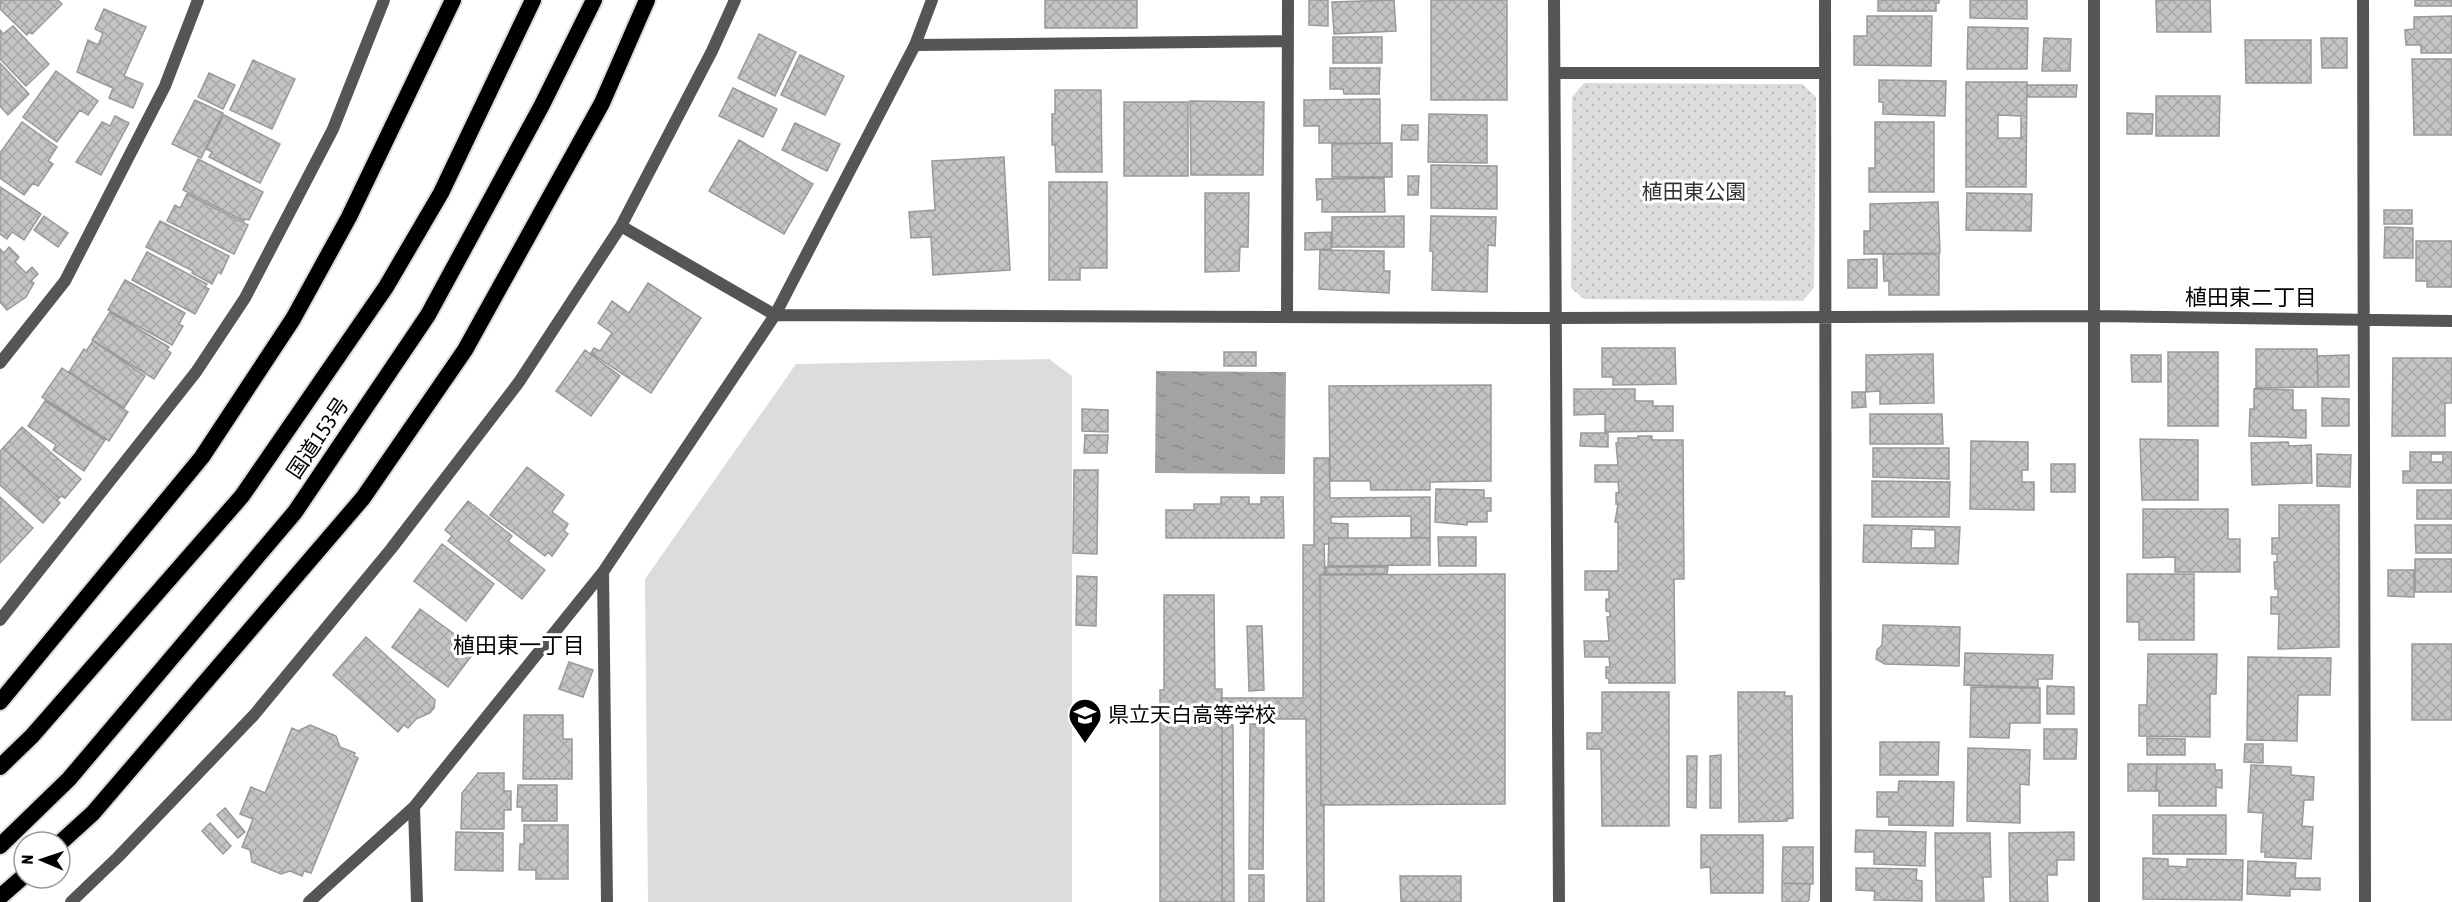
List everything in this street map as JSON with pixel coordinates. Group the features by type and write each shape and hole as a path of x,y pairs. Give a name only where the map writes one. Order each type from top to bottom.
{"highway":[{"path":"0,702 202,457 286,328 349,217 453,0"},
{"name":"国道153号","path":"0,767 32,736 242,496 386,287 436,203 533,0"},
{"name":"国道153号","path":"0,846 69,779 295,512 428,315 542,105 594,0"},
{"path":"72,832 93,813 363,498 465,350 602,103 647,0"},
{"path":"0,897 12,886"}],"street":[{"path":"0,363 65,281 165,87 198,0"},
{"path":"0,620 196,372 245,298 333,129 384,0"},
{"path":"70,902 118,857 254,715 391,549 519,382 621,226 712,51 735,0"},
{"path":"309,902 414,807 603,572 775,315 915,45 932,0"},
{"path":"1287,317 1288,0"},
{"path":"1554,0 1559,902"},
{"path":"1825,0 1826,902"},
{"path":"2094,0 2094,902"},
{"path":"2363,0 2365,902"},
{"path":"915,45 1288,41"},
{"path":"1555,73 1825,73"},
{"path":"621,226 775,315 1556,318 2094,316 2452,321"},
{"path":"603,572 607,902"},
{"path":"414,807 417,902"}],"green space":[{"name":"植田東公園","path":"1584,83 1802,84 1816,97 1814,288 1803,301 1584,299 1571,288 1572,97"},
{"path":"1049,359 1072,376 1072,902 648,902 645,579 796,364"}],"water":[{"path":"1156,371 1286,372 1285,474 1155,473"}],"building":[{"path":"1,0 58,0 62,4 32,34 29,32 27,35 0,9"},
{"path":"1045,0 1137,0 1137,28 1045,28"},
{"path":"1309,0 1328,0 1328,26 1309,25"},
{"path":"1394,0 1396,31 1334,34 1332,2"},
{"path":"1431,0 1507,0 1507,100 1431,100"},
{"path":"1878,0 1939,0 1939,3 1936,3 1936,11 1878,11"},
{"path":"1970,0 2027,0 2027,19 1970,18"},
{"path":"2156,0 2210,0 2211,32 2157,32"},
{"path":"2415,0 2452,0 2452,6 2415,6"},
{"path":"104,9 146,27 124,76 143,84 133,108 109,98 113,88 77,72 88,40 98,45 103,33 95,29"},
{"path":"1867,16 1932,16 1931,66 1854,65 1854,36 1867,36"},
{"path":"2452,16 2452,53 2421,53 2421,45 2406,45 2405,30 2414,29 2414,17"},
{"path":"13,26 49,64 26,86 0,59 0,30 3,34"},
{"path":"1968,27 2028,28 2027,69 1967,69"},
{"path":"759,34 796,52 775,96 738,78"},
{"path":"1333,37 1382,37 1382,63 1333,63"},
{"path":"2044,38 2071,39 2070,71 2042,71"},
{"path":"2321,38 2347,38 2347,68 2322,68"},
{"path":"2245,40 2311,40 2311,83 2246,83"},
{"path":"800,55 844,76 825,115 781,95"},
{"path":"2412,59 2452,59 2452,135 2414,135"},
{"path":"253,60 295,79 272,129 230,110"},
{"path":"0,63 29,94 8,115 0,106"},
{"path":"1330,68 1380,68 1379,94 1344,94 1343,89 1330,89"},
{"path":"56,71 98,101 88,115 80,110 57,142 23,117"},
{"path":"209,73 235,85 223,109 198,97"},
{"path":"1879,80 1946,81 1945,116 1883,114 1883,102 1879,102"},
{"path":"1966,82 2027,82 2026,187 1966,187","holes":["1998,115 2021,116 2021,138 1998,138"]},
{"path":"2027,85 2077,85 2076,97 2027,97"},
{"path":"733,88 777,109 763,137 719,116"},
{"path":"1055,90 1101,90 1102,172 1056,172 1055,145 1052,145"},
{"path":"2156,96 2220,96 2219,136 2156,136"},
{"path":"1380,99 1380,143 1319,143 1319,126 1304,126 1304,100"},
{"path":"195,100 223,113 201,158 172,144"},
{"path":"1190,101 1264,102 1263,175 1191,175"},
{"path":"1124,102 1188,102 1188,176 1124,176"},
{"path":"2127,113 2153,114 2152,134 2127,134"},
{"path":"1429,114 1487,115 1487,163 1428,162"},
{"path":"224,115 280,144 260,183 209,157 212,152 206,149"},
{"path":"115,116 129,123 101,175 76,162 102,122 110,126"},
{"path":"22,122 57,147 48,161 53,164 38,186 33,183 24,195 0,178 0,153"},
{"path":"1875,122 1934,122 1934,192 1869,192 1869,168 1875,168"},
{"path":"795,123 840,144 827,171 782,150"},
{"path":"1402,125 1418,125 1418,140 1401,140"},
{"path":"739,140 813,184 784,234 709,191"},
{"path":"1392,143 1392,177 1332,177 1332,144"},
{"path":"1004,157 1010,270 933,275 931,237 911,238 909,212 935,210 932,161"},
{"path":"198,159 263,192 249,220 244,221 183,190"},
{"path":"1431,165 1497,166 1497,209 1431,208"},
{"path":"1408,176 1419,176 1418,195 1408,195"},
{"path":"1384,178 1385,212 1322,212 1322,199 1317,200 1316,179"},
{"path":"1049,182 1107,182 1107,268 1080,268 1080,280 1049,280"},
{"path":"0,187 41,214 24,240 12,232 7,239 0,234"},
{"path":"1205,193 1249,193 1248,247 1240,247 1239,271 1205,272"},
{"path":"1967,193 2032,194 2031,231 1966,230"},
{"path":"187,194 248,225 234,254 167,221 175,205 180,208"},
{"path":"1938,202 1940,253 1864,254 1864,231 1870,231 1870,204"},
{"path":"2384,210 2412,210 2412,224 2384,224"},
{"path":"44,216 68,233 58,247 34,230"},
{"path":"1404,216 1404,247 1332,247 1332,217"},
{"path":"1431,216 1496,217 1495,246 1488,245 1487,292 1432,290"},
{"path":"160,221 229,256 221,274 218,272 212,284 192,273 193,271 146,247"},
{"path":"2385,227 2413,228 2413,258 2384,258"},
{"path":"1331,232 1331,249 1305,250 1305,233"},
{"path":"2416,241 2452,241 2452,287 2427,287 2427,281 2416,281"},
{"path":"9,247 19,257 15,262 26,273 32,267 38,274 31,281 34,283 26,297 7,310 0,302 0,249 4,253"},
{"path":"1320,250 1384,251 1384,271 1390,271 1389,293 1319,289"},
{"path":"147,252 207,284 205,287 209,289 195,314 132,280"},
{"path":"1883,254 1939,254 1939,295 1889,295 1889,281 1884,281"},
{"path":"1877,259 1877,288 1848,288 1848,260"},
{"path":"125,280 185,313 179,324 183,326 172,345 108,310"},
{"path":"648,283 701,318 651,393 591,353 594,348 600,351 612,333 598,323 612,301 629,313"},
{"path":"110,312 169,347 167,350 171,353 154,379 92,340"},
{"path":"93,341 145,376 124,408 69,372 84,349 86,351"},
{"path":"1602,348 1675,348 1676,384 1613,385 1613,377 1602,377"},
{"path":"2256,349 2317,349 2318,387 2256,388"},
{"path":"585,350 620,376 591,416 556,391"},
{"path":"1224,352 1256,352 1256,366 1224,366"},
{"path":"2168,352 2218,352 2218,426 2168,426"},
{"path":"1933,354 1934,403 1880,404 1880,391 1866,392 1866,355"},
{"path":"2131,355 2161,355 2161,382 2132,382"},
{"path":"2349,355 2349,387 2318,387 2317,356"},
{"path":"2393,358 2452,358 2452,403 2445,403 2445,436 2392,436"},
{"path":"62,368 128,412 109,441 42,397"},
{"path":"1491,385 1491,481 1430,482 1430,490 1371,490 1370,481 1330,481 1329,386"},
{"path":"1574,389 1635,389 1635,401 1653,401 1653,406 1673,406 1673,431 1605,432 1605,414 1574,415"},
{"path":"2254,389 2293,390 2293,410 2306,410 2306,438 2249,436 2250,409 2254,409"},
{"path":"1852,392 1865,392 1866,407 1852,408"},
{"path":"2322,398 2349,399 2349,426 2322,426"},
{"path":"45,401 105,440 84,471 53,450 56,445 28,426"},
{"path":"1082,409 1108,410 1108,432 1082,431"},
{"path":"1870,414 1942,414 1943,444 1870,444"},
{"path":"22,427 81,479 65,498 61,496 59,498 3,448"},
{"path":"1581,433 1608,433 1608,447 1580,446"},
{"path":"1085,435 1108,435 1107,453 1084,453"},
{"path":"1638,436 1652,436 1652,440 1683,440 1684,579 1674,579 1675,683 1609,683 1609,679 1606,678 1606,667 1610,667 1609,657 1585,657 1584,641 1609,641 1607,617 1610,617 1610,612 1606,611 1609,590 1585,590 1585,571 1618,571 1618,522 1615,522 1618,482 1595,482 1595,465 1618,465 1616,443 1618,443 1618,438 1638,438"},
{"path":"2140,439 2198,440 2198,500 2142,500"},
{"path":"1971,441 2028,442 2028,470 2022,470 2022,482 2034,482 2034,510 1970,509"},
{"path":"2288,442 2289,446 2311,445 2312,483 2252,485 2251,443"},
{"path":"3,448 59,498 57,500 60,503 43,523 0,485 0,451"},
{"path":"1873,448 1949,448 1949,479 1873,477"},
{"path":"2410,452 2452,452 2452,483 2403,483 2403,471 2410,471","holes":["2431,454 2443,454 2443,462 2431,462"]},
{"path":"2317,454 2351,455 2350,487 2317,486"},
{"path":"1314,458 1329,458 1330,498 1430,497 1430,538 1411,537 1411,516 1331,517 1331,523 1348,524 1348,538 1329,538 1329,544 1324,544 1325,574 1320,575 1321,805 1324,804 1324,902 1307,902 1306,719 1222,719 1221,698 1303,698 1303,545 1314,545"},
{"path":"2051,464 2075,464 2075,492 2051,492"},
{"path":"527,467 564,495 552,512 568,524 564,531 568,534 552,556 548,552 545,556 490,515"},
{"path":"1074,470 1098,470 1097,554 1073,553"},
{"path":"1872,481 1950,482 1949,517 1872,517"},
{"path":"1436,489 1484,490 1484,498 1491,498 1491,511 1487,511 1487,522 1467,522 1467,525 1435,522"},
{"path":"2417,490 2452,490 2452,519 2417,519"},
{"path":"0,497 33,528 0,563"},
{"path":"1221,497 1249,497 1249,504 1261,504 1261,497 1283,497 1284,538 1166,538 1166,510 1194,510 1194,504 1221,504"},
{"path":"468,501 512,536 508,541 545,570 522,599 448,541 452,536 445,530"},
{"path":"2279,505 2339,505 2339,647 2278,649 2279,614 2271,614 2271,597 2278,597 2278,589 2275,589 2274,562 2277,562 2277,554 2272,554 2272,538 2279,538"},
{"path":"2143,509 2228,509 2228,539 2240,539 2240,572 2175,572 2175,557 2143,558"},
{"path":"1864,525 1960,527 1958,564 1863,562","holes":["1912,529 1935,530 1935,548 1911,548"]},
{"path":"2415,525 2452,525 2452,553 2416,553"},
{"path":"1438,537 1476,537 1476,566 1439,566"},
{"path":"1329,538 1430,538 1430,565 1328,566"},
{"path":"442,544 494,584 466,621 414,581"},
{"path":"2415,559 2452,559 2452,592 2415,592"},
{"path":"1326,567 1388,567 1387,574 1326,574"},
{"path":"2388,570 2414,570 2414,597 2388,596"},
{"path":"1505,574 1505,804 1321,805 1320,575"},
{"path":"2127,574 2194,574 2194,640 2139,640 2139,622 2127,622"},
{"path":"1077,576 1097,577 1096,626 1076,625"},
{"path":"1164,595 1214,595 1215,689 1222,689 1222,902 1160,902 1160,690 1164,690"},
{"path":"420,609 476,650 448,687 392,647"},
{"path":"1883,625 1960,627 1959,666 1885,664 1876,659 1877,650 1882,645"},
{"path":"1247,626 1262,626 1264,690 1249,691"},
{"path":"366,637 435,700 434,708 430,713 416,719 408,728 404,725 398,732 333,675"},
{"path":"2412,644 2452,644 2452,720 2412,720"},
{"path":"1965,653 2053,655 2052,679 2038,679 2038,687 1964,685"},
{"path":"2148,654 2217,654 2216,694 2210,694 2210,737 2139,736 2139,705 2147,705"},
{"path":"2248,657 2331,658 2330,695 2298,695 2297,741 2247,740"},
{"path":"569,662 593,670 583,697 559,689"},
{"path":"2047,686 2074,687 2074,714 2047,714"},
{"path":"1971,687 2040,688 2040,723 2010,723 2009,738 1970,737"},
{"path":"1602,692 1669,692 1669,826 1602,826 1601,749 1587,749 1587,733 1602,733"},
{"path":"1738,692 1785,692 1784,696 1792,696 1793,818 1787,821 1739,822"},
{"path":"524,715 563,715 563,739 572,739 572,779 523,779"},
{"path":"1250,724 1264,724 1263,869 1249,869"},
{"path":"310,725 336,736 340,747 355,753 354,756 358,758 311,873 304,871 302,876 290,871 281,874 252,862 250,850 242,847 253,819 240,814 251,787 265,793 292,728 298,731"},
{"path":"1222,725 1233,725 1234,902 1222,902"},
{"path":"2044,729 2077,729 2076,759 2044,759"},
{"path":"2147,738 2185,739 2185,755 2147,755"},
{"path":"1880,742 1939,742 1938,775 1880,775"},
{"path":"2245,744 2263,744 2263,763 2244,762"},
{"path":"1968,748 2030,750 2029,785 2020,784 2020,823 1967,821"},
{"path":"1721,755 1721,808 1710,808 1710,756"},
{"path":"1687,756 1697,756 1696,808 1687,807"},
{"path":"2128,764 2157,764 2156,791 2128,791"},
{"path":"2157,764 2215,764 2215,770 2222,770 2222,788 2216,787 2216,806 2159,806 2159,791 2156,791"},
{"path":"2251,765 2291,767 2291,775 2314,777 2313,800 2304,800 2302,826 2313,827 2311,859 2265,857 2265,852 2261,852 2263,813 2248,812"},
{"path":"478,773 504,773 504,791 511,791 511,810 504,810 504,829 461,829 462,793"},
{"path":"1899,781 1954,782 1953,826 1889,825 1889,817 1877,817 1877,792 1898,792"},
{"path":"518,785 557,785 557,821 522,821 522,807 517,807"},
{"path":"225,808 245,832 238,838 217,815"},
{"path":"2153,815 2226,815 2226,854 2153,854"},
{"path":"210,823 231,846 223,854 202,831"},
{"path":"524,825 568,825 568,879 536,879 536,870 519,870 520,844 524,844"},
{"path":"1856,830 1926,832 1925,866 1874,864 1874,852 1855,852"},
{"path":"456,832 503,833 503,871 455,870"},
{"path":"2074,832 2074,860 2057,860 2057,875 2047,875 2048,902 2010,902 2009,833"},
{"path":"1935,833 1990,833 1991,877 1983,877 1984,901 1936,901"},
{"path":"1701,835 1763,835 1763,893 1711,893 1710,867 1701,868"},
{"path":"1783,847 1813,847 1813,884 1782,883"},
{"path":"2143,858 2168,859 2168,866 2187,867 2187,859 2243,860 2242,900 2143,899"},
{"path":"2248,861 2296,863 2295,878 2320,878 2320,890 2290,889 2290,896 2247,894"},
{"path":"1856,868 1917,869 1916,880 1922,881 1922,901 1874,900 1875,891 1856,890"},
{"path":"1249,875 1264,875 1264,902 1249,902"},
{"path":"1400,876 1461,876 1461,902 1401,902"},
{"path":"1782,883 1810,884 1809,900 1807,902 1782,902"}],"place":[{"name":"県立天白高等学校","path":"1085,744"}],"district":[{"name":"植田東二丁目","path":"2251,297"},
{"name":"植田東一丁目","path":"519,645"}]}
